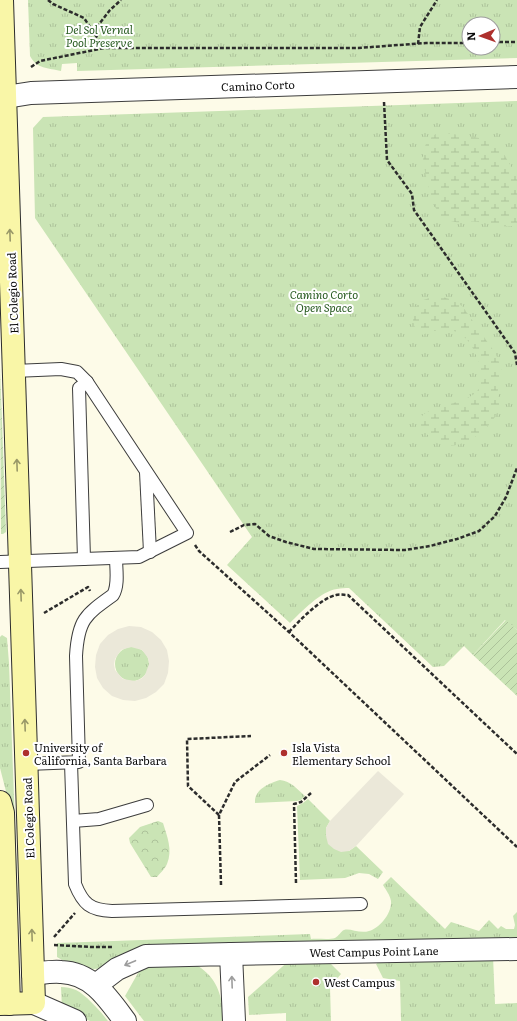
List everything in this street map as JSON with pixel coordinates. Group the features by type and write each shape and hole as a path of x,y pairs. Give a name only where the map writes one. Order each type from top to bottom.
{"main road":[{"name":"El Colegio Road","path":"2,0 3,97 14,370 10,561 27,764 34,1003"},
{"path":"0,802 3,813 5,1004 34,1003"},
{"path":"4,975 33,974"}],"street":[{"name":"Camino Corto","path":"3,97 31,93 517,77"},
{"name":"West Campus Point Lane","path":"96,985 117,969 146,956 517,949"},
{"path":"231,954 234,1021"},
{"path":"33,974 61,972 79,975 96,985 125,1021"},
{"path":"34,1003 75,1021"}],"lane":[{"path":"10,561 139,557 187,533 87,382 77,372 61,369 14,370"},
{"path":"84,559 79,388 87,382"},
{"path":"146,470 150,552"},
{"path":"27,764 79,762 76,656 77,639 80,628 85,619 93,610 113,595 115,591 117,581 116,558"},
{"path":"71,763 75,884 80,896 92,907 102,910 361,904"},
{"path":"73,821 99,820 147,805"}],"path":[{"path":"48,0 53,4 84,18 104,48"},
{"path":"93,32 110,10 121,0"},
{"path":"418,44 420,27 437,0"},
{"path":"501,42 517,42"},
{"path":"31,67 40,61 104,48 358,48 461,43"},
{"path":"384,101 387,160 412,194 414,210 515,353 517,364"},
{"path":"230,532 244,525 255,524 268,536 286,542 314,548 405,550 430,546 457,539 479,530 495,516 506,497 517,468"},
{"path":"187,533 199,551 289,632 517,847"},
{"path":"44,613 88,587 92,594"},
{"path":"289,632 303,617 323,601 335,595 348,595 517,754"},
{"path":"219,815 188,786 186,739 251,736"},
{"path":"221,885 219,815 235,782 270,755"},
{"path":"296,883 294,804 301,802 311,794"},
{"path":"54,937 75,913"}],"green space":[{"name":"Del Sol Vernal Pool Preserve","path":"28,0 517,0 517,58 77,71 77,63 62,64 61,71 39,66 30,56"},
{"name":"Camino Corto Open Space","path":"517,101 517,630 505,620 473,655 464,646 444,666 433,667 349,588 337,589 324,594 290,623 227,565 252,537 35,218 33,128 43,117"},
{"path":"439,132 486,139 495,144 503,152 517,178 517,225 502,226 474,222 456,222 442,218 432,197 426,177 423,159 426,143"},
{"path":"435,296 450,299 463,307 494,352 502,373 502,378 498,386 500,404 496,415 489,425 480,433 458,445 446,445 436,442 423,430 420,421 423,415 429,411 468,398 476,393 481,383 481,369 473,349 463,335 449,330 441,330 421,335 418,331 413,319 414,310 420,302"},
{"path":"0,367 6,532 3,534 1,534"},
{"path":"506,620 517,630 517,696 473,655"},
{"path":"2,635 7,638 9,663 18,905 15,909 9,803 0,768 0,637"},
{"path":"129,647 135,647 139,648 146,654 149,664 148,671 142,678 135,681 129,681 125,680 118,674 115,667 115,661 116,657 122,650"},
{"path":"280,780 291,784 305,796 301,800 297,801 255,803 257,794 263,787"},
{"path":"308,799 330,821 326,828 349,851 356,846 383,872 378,879 369,874 359,873 345,878 300,880 297,806"},
{"path":"158,821 163,823 168,838 169,859 164,869 157,877 151,877 130,843 129,838 140,827"},
{"path":"391,877 445,929 451,922 479,931 489,920 498,929 501,926 506,929 514,929 515,925 513,916 517,912 517,943 93,969 62,960 57,957 57,943 310,934 311,939 330,939 335,938 344,930 366,932 377,927 390,910 391,901 383,885"},
{"path":"493,956 495,1004 517,1003 517,1021 401,1021 400,981 383,978 376,964 386,958"},
{"path":"325,958 341,974 330,987 331,1021 286,1021 286,1013 249,1015 248,997 291,959"},
{"path":"184,961 199,967 207,973 216,985 221,998 223,1021 144,1021 125,996 142,966"},
{"path":"61,987 67,987 80,992 108,1021 90,1021 62,1009"}],"shaded area":[{"path":"129,626 141,627 152,632 161,640 167,650 169,661 168,673 164,684 156,692 146,698 135,701 123,700 112,696 103,688 97,678 95,667 96,655 100,644 108,635 118,629","holes":["131,647 142,650 148,658 149,664 145,675 141,679 135,681 123,679 115,670 115,659 121,650"]},
{"path":"378,771 404,794 356,846 349,851 341,852 334,849 328,844 326,828 330,821"}],"place":[{"name":"University of California, Santa Barbara","path":"26,753"},
{"name":"Isla Vista Elementary School","path":"284,753"},
{"name":"West Campus","path":"316,982"}]}
